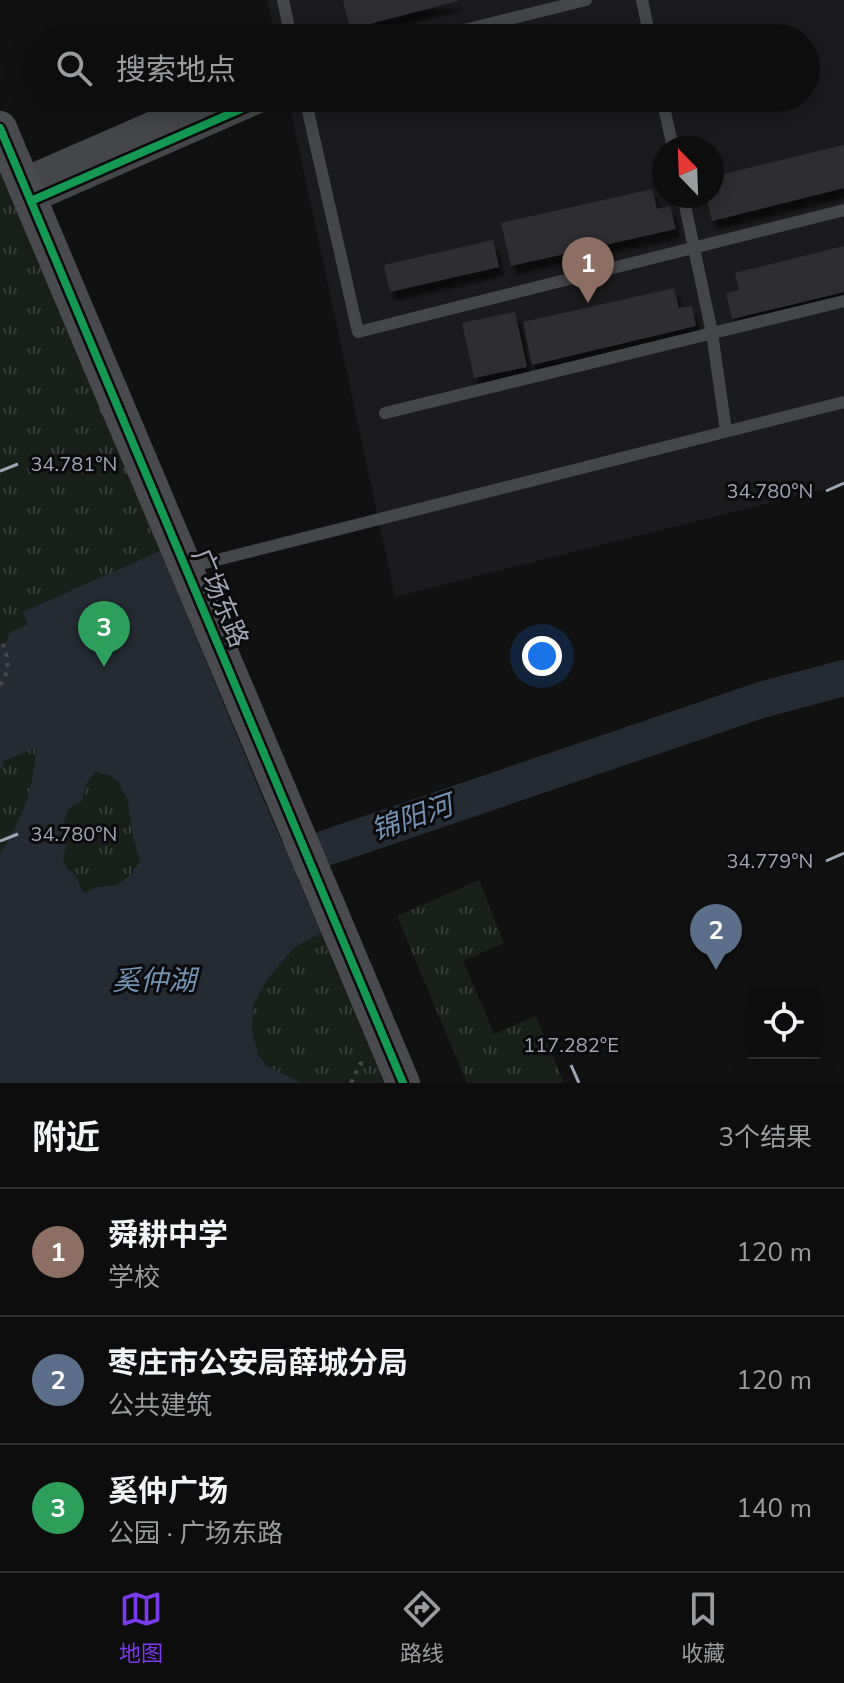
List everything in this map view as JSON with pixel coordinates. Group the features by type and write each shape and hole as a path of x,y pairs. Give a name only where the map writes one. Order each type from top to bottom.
{"street":[{"path":"26,191 182,112"},
{"path":"26,191 230,112"},
{"name":"广场东路","path":"0,128 403,1083"}],"lane":[{"path":"283,0 288,24"},
{"path":"489,24 586,0"},
{"path":"642,0 647,24"},
{"path":"308,112 358,332 844,210"},
{"path":"665,112 670,136"},
{"path":"686,208 712,333 726,431"},
{"path":"385,413 844,301"},
{"path":"185,568 844,402"}],"path":[{"path":"0,685 9,663 3,644"}],"shaded area":[{"path":"267,0 844,0 844,484 395,597 291,112 820,112 820,24 273,24"}],"green space":[{"name":"奚仲湖","path":"0,166 257,784 384,1083 0,1083"},
{"path":"479,880 504,943 463,961 494,1034 536,1016 564,1083 467,1083 397,916"}],"water":[{"name":"奚仲湖","path":"160,551 321,933 295,947 266,981 253,1006 252,1031 258,1055 267,1066 302,1083 0,1083 0,854 26,803 36,748 3,761 4,767 0,769 0,644 7,642 9,633 28,624 23,612","holes":["96,771 110,775 119,783 128,801 140,860 133,873 117,885 97,887 84,893 74,873 66,868 63,857 67,843 63,825 68,809 82,801 86,784"]}],"building":[{"path":"343,0 458,0 369,24 349,24"},
{"path":"844,145 844,188 712,221 709,208 724,208 724,174"},
{"path":"652,189 652,208 671,208 676,229 511,266 501,223"},
{"path":"493,240 499,267 390,292 384,265"},
{"path":"844,246 844,292 732,319 726,293 739,290 735,273"},
{"path":"674,288 679,308 692,306 696,326 532,365 523,322"},
{"path":"515,312 527,367 474,378 462,323"}],"waterway":[{"name":"锦阳河","path":"276,865 761,700 844,678"}],"cycle path":[{"path":"31,201 234,112"},
{"path":"0,128 403,1083"}],"place":[{"name":"舜耕中学","path":"588,303"},
{"name":"奚仲广场","path":"104,667"},
{"name":"枣庄市公安局薛城分局","path":"716,970"}]}
